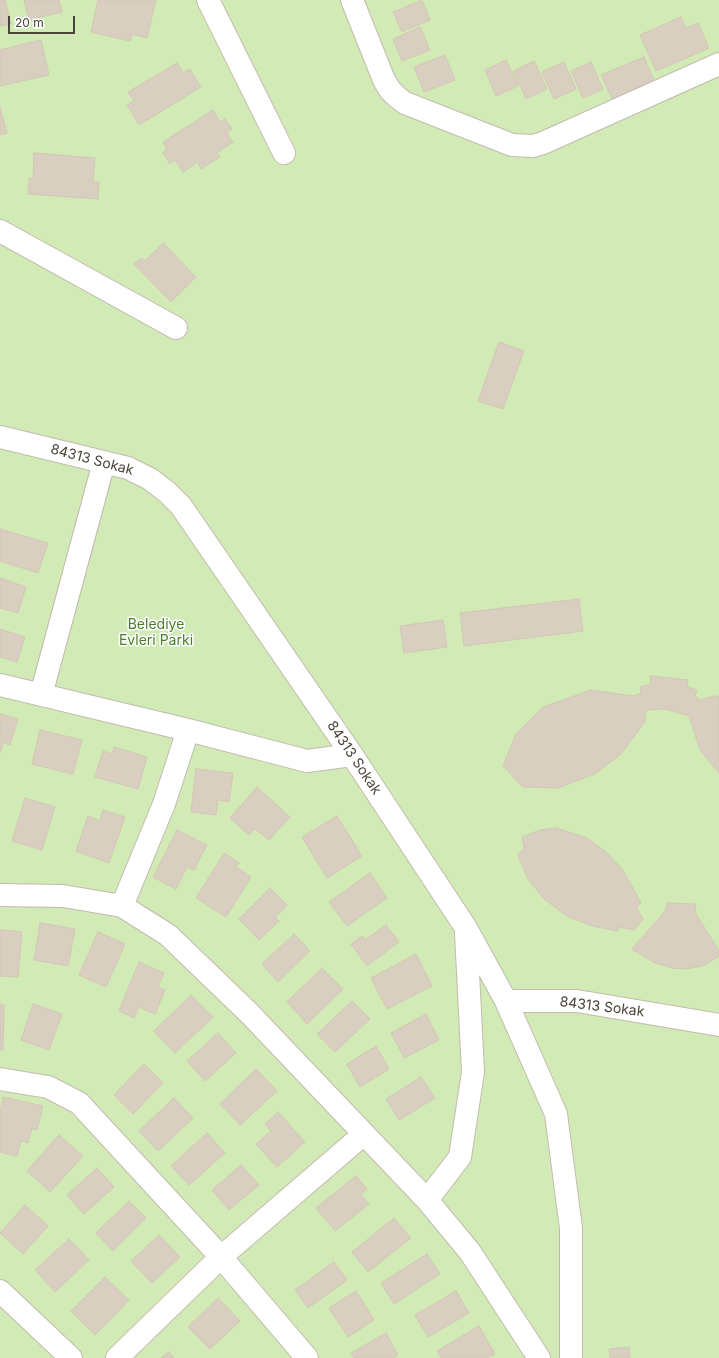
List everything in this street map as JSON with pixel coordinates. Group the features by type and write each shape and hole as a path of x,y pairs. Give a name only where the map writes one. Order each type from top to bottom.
{"street":[{"path":"208,0 284,153"},
{"path":"352,0 384,80 396,97 405,103 512,145 528,146 543,143 719,64"},
{"path":"0,231 176,328"},
{"name":"84313 Sokak","path":"0,437 128,468 150,479 167,492 181,506 352,755 466,928 506,1001 577,1001 719,1025"},
{"path":"42,695 104,462"},
{"path":"0,685 188,730 307,761 352,755"},
{"path":"122,906 164,804 188,730"},
{"path":"0,895 62,896 122,906 168,936 249,1013 427,1200 470,1252 539,1358"},
{"path":"427,1200 460,1157 472,1080 473,1072 466,928"},
{"path":"506,1001 556,1114 571,1228 571,1358"},
{"path":"0,1079 48,1087 79,1103 222,1257 307,1358"},
{"path":"117,1358 222,1257 364,1134"},
{"path":"0,1291 71,1358"}],"green space":[{"name":"Belediye Evleri Parki","path":"0,0 719,0 719,1358 0,1358"}],"building":[{"path":"0,0 5,0 11,24 0,26"},
{"path":"24,0 59,0 62,12 29,20"},
{"path":"98,0 156,0 147,38 132,34 130,41 91,32"},
{"path":"422,0 430,20 402,32 393,12"},
{"path":"681,17 686,28 698,23 709,48 656,71 640,35"},
{"path":"420,27 430,50 402,61 393,39"},
{"path":"41,40 49,75 0,86 0,50"},
{"path":"445,55 455,80 424,92 414,67"},
{"path":"644,57 656,85 614,103 601,75"},
{"path":"506,60 518,86 496,96 485,70"},
{"path":"534,61 547,89 526,99 513,71"},
{"path":"564,62 576,89 554,99 542,72"},
{"path":"591,62 603,89 583,98 571,71"},
{"path":"177,63 183,73 190,69 201,87 139,125 127,105 134,101 128,92"},
{"path":"0,107 7,133 0,135"},
{"path":"213,110 220,122 225,119 232,129 227,133 233,142 217,153 220,157 201,169 198,162 183,172 175,160 170,164 163,152 167,150 163,142"},
{"path":"34,153 95,158 93,182 99,182 98,199 28,194 29,178 33,179"},
{"path":"163,243 196,277 171,302 134,264 141,258 145,261"},
{"path":"499,342 524,351 503,409 478,401"},
{"path":"0,529 48,543 38,573 0,561"},
{"path":"0,578 26,587 18,613 0,608"},
{"path":"579,599 583,631 464,646 460,613"},
{"path":"443,620 447,647 404,653 400,626"},
{"path":"0,629 25,637 17,662 0,657"},
{"path":"650,676 688,680 687,687 697,690 695,696 700,700 719,696 719,773 700,750 689,716 665,709 646,710 644,723 621,754 595,774 558,788 523,787 503,766 516,734 543,707 591,690 634,696 641,693 640,687 651,684"},
{"path":"0,714 18,719 10,745 3,743 0,753"},
{"path":"40,730 82,740 73,774 32,764"},
{"path":"114,747 147,757 138,789 95,777 103,751 112,754"},
{"path":"196,769 233,773 229,802 218,800 216,815 191,812"},
{"path":"257,787 290,817 269,840 255,829 249,835 230,818"},
{"path":"25,798 55,807 42,850 12,841"},
{"path":"103,810 125,817 109,863 76,851 88,816 100,821"},
{"path":"337,816 362,856 327,878 302,837"},
{"path":"556,828 587,838 605,851 623,870 641,903 636,907 643,919 634,930 619,927 618,931 592,926 567,916 544,899 528,879 518,855 524,848 522,837 540,830"},
{"path":"177,830 207,845 194,870 187,867 176,889 153,877"},
{"path":"224,853 239,863 236,867 251,877 226,917 196,898"},
{"path":"370,873 387,898 347,926 329,902"},
{"path":"270,888 287,905 275,918 279,921 259,940 239,919"},
{"path":"667,903 695,904 696,914 719,951 719,956 705,965 687,969 672,968 653,962 632,949 666,910"},
{"path":"40,923 75,929 68,966 34,960"},
{"path":"386,925 399,942 367,966 351,944 362,936 365,940"},
{"path":"0,930 22,932 18,977 0,976"},
{"path":"98,932 125,944 106,987 79,975"},
{"path":"294,934 310,951 278,982 262,964"},
{"path":"416,954 432,986 387,1009 371,978"},
{"path":"139,962 164,973 158,987 165,990 155,1014 139,1007 134,1018 119,1011"},
{"path":"322,968 343,989 307,1024 287,1002"},
{"path":"191,995 213,1017 175,1053 154,1031"},
{"path":"352,1001 370,1019 335,1052 317,1034"},
{"path":"0,1004 4,1005 3,1050 0,1050"},
{"path":"33,1004 62,1014 49,1050 21,1040"},
{"path":"426,1014 439,1040 404,1058 391,1033"},
{"path":"218,1033 236,1053 205,1081 187,1061"},
{"path":"376,1046 389,1069 360,1087 347,1064"},
{"path":"144,1064 163,1083 133,1114 114,1095"},
{"path":"256,1069 277,1091 240,1125 220,1104"},
{"path":"421,1077 435,1098 399,1120 386,1099"},
{"path":"3,1097 43,1106 37,1130 32,1128 28,1143 21,1141 17,1156 0,1152 0,1112"},
{"path":"174,1098 193,1118 158,1151 139,1131"},
{"path":"278,1112 305,1142 277,1167 256,1144 271,1131 265,1124"},
{"path":"207,1133 225,1153 189,1185 171,1166"},
{"path":"59,1135 83,1156 50,1192 27,1171"},
{"path":"241,1165 259,1185 229,1210 212,1190"},
{"path":"97,1168 114,1187 84,1214 67,1195"},
{"path":"356,1176 367,1189 361,1194 369,1204 335,1231 316,1208"},
{"path":"129,1201 146,1218 113,1251 96,1233"},
{"path":"25,1205 48,1226 23,1254 0,1233"},
{"path":"394,1218 411,1238 368,1272 352,1252"},
{"path":"159,1235 180,1257 152,1283 131,1261"},
{"path":"69,1239 89,1260 55,1292 35,1270"},
{"path":"427,1254 440,1274 394,1304 381,1283"},
{"path":"334,1262 347,1280 308,1308 295,1290"},
{"path":"105,1277 129,1300 95,1335 71,1311"},
{"path":"356,1291 374,1320 348,1337 329,1308"},
{"path":"456,1291 469,1313 428,1337 415,1315"},
{"path":"218,1298 240,1321 210,1349 188,1327"},
{"path":"479,1326 495,1354 488,1358 441,1358 437,1351"},
{"path":"386,1333 398,1355 393,1358 354,1358 351,1353"},
{"path":"629,1347 630,1358 610,1358 609,1349"},
{"path":"169,1352 174,1358 161,1358"}]}
